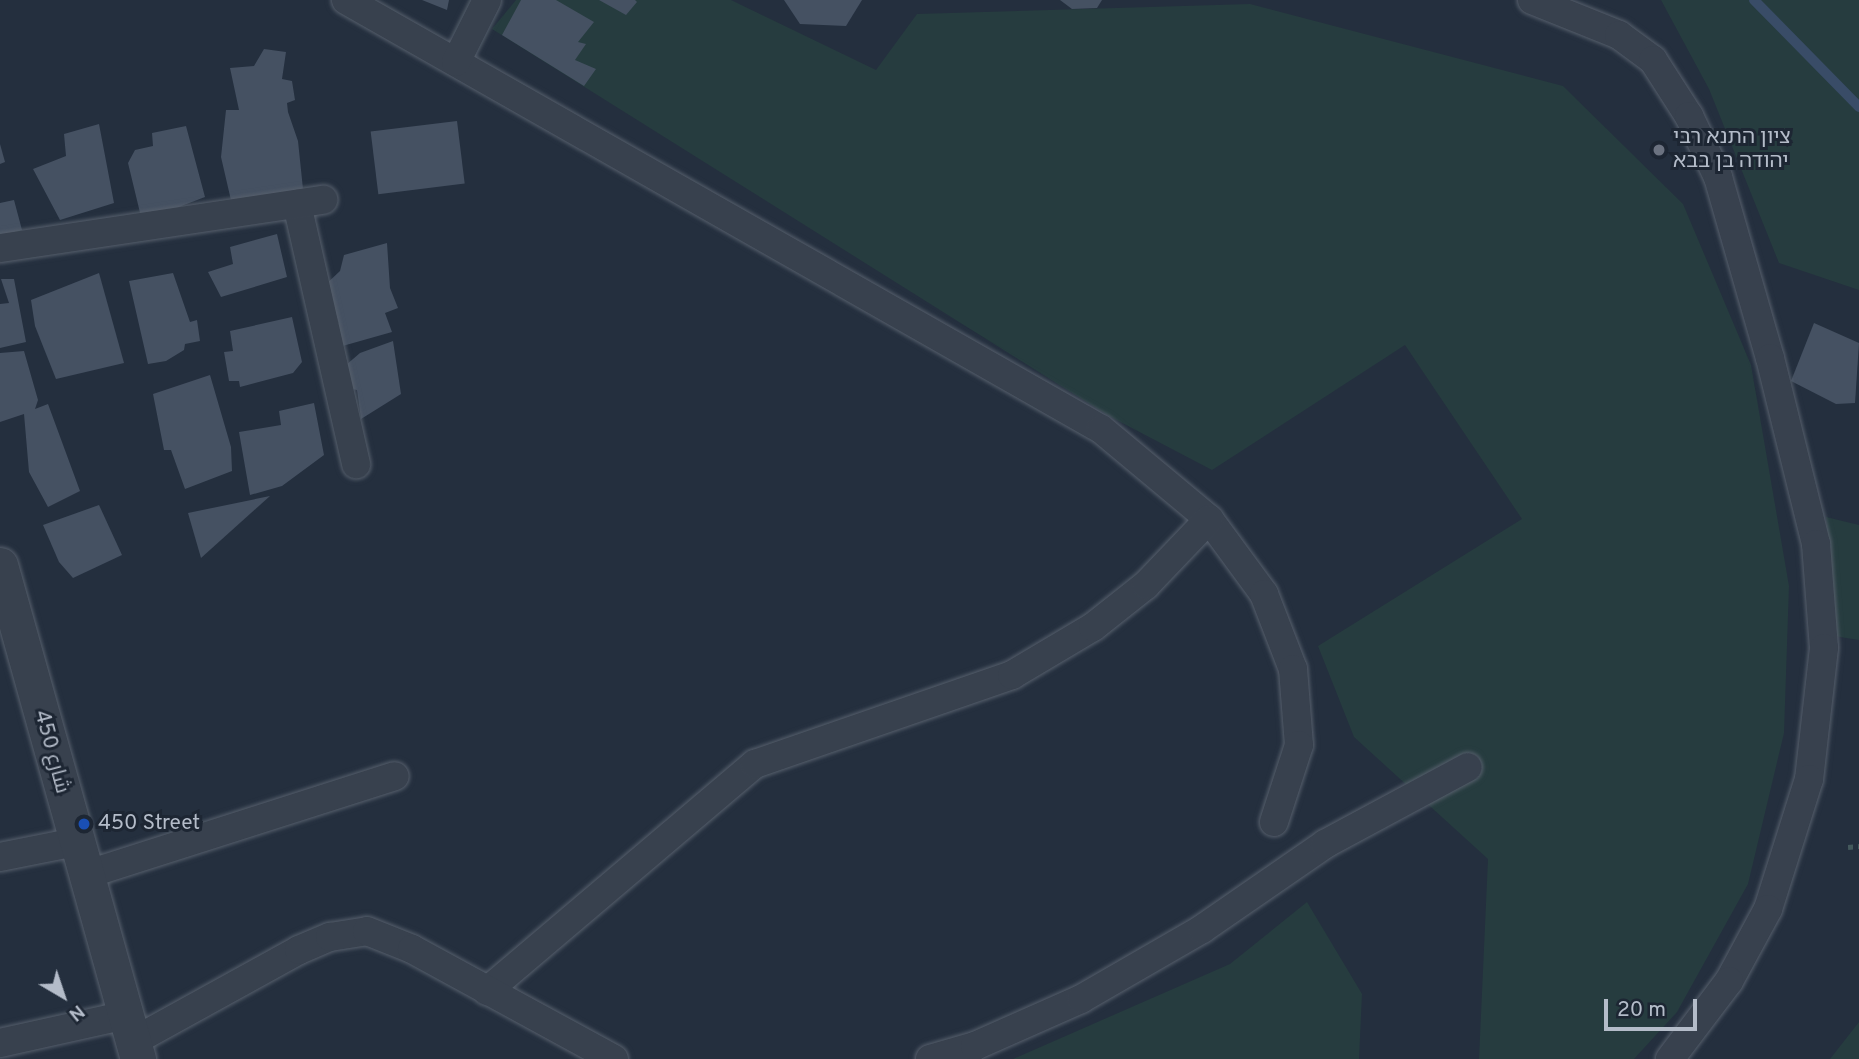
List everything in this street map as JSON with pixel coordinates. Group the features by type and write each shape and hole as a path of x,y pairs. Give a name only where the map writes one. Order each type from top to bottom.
{"street":[{"path":"346,0 1101,429 1209,519 1264,594 1293,669 1299,744 1274,822"},
{"path":"456,62 487,0"},
{"path":"1532,0 1619,35 1644,54 1689,116 1721,190 1770,358 1816,544 1824,648 1809,779 1768,909 1729,981 1670,1059"},
{"path":"0,248 310,202 356,464"},
{"path":"487,991 755,764 1012,675 1093,628 1146,585 1209,519"},
{"name":"شارع 450","path":"0,565 85,876 133,1038"},
{"path":"930,1059 975,1046 1081,999 1202,929 1325,844 1468,767"},
{"path":"85,876 395,776"},
{"path":"0,857 76,842"},
{"path":"0,1043 133,1038 299,950 330,937 367,931 412,949 614,1059"}],"path":[{"path":"1848,847 1859,846"}],"green space":[{"path":"516,0 731,0 876,70 917,14 1250,4 1563,86 1683,204 1751,365 1789,586 1784,733 1748,884 1677,1012 1634,1059 1479,1059 1488,859 1354,737 1318,646 1522,519 1405,345 1212,470 1109,416 492,29"},
{"path":"1661,0 1859,0 1859,290 1779,263 1709,89"},
{"path":"1826,517 1859,525 1859,640 1834,636"},
{"path":"1307,902 1362,994 1359,1059 1013,1059 1230,964"},
{"path":"1859,1022 1859,1059 1830,1059"}],"building":[{"path":"422,0 449,0 447,10"},
{"path":"521,0 556,0 594,22 578,42 586,44 575,60 596,69 584,86 502,35"},
{"path":"599,0 635,0 637,2 626,15"},
{"path":"784,0 862,0 846,26 800,24"},
{"path":"1060,0 1102,0 1097,8 1072,9"},
{"path":"264,49 286,52 282,79 292,81 295,100 287,103 298,141 303,189 233,209 221,157 226,110 239,110 230,68 254,66"},
{"path":"457,121 465,184 378,194 371,132"},
{"path":"99,124 114,203 60,220 33,169 66,156 64,134"},
{"path":"186,126 205,197 142,221 128,163 135,150 153,146 152,133"},
{"path":"0,144 5,162 0,164"},
{"path":"14,200 22,230 0,236 0,203"},
{"path":"277,234 287,277 221,297 208,272 233,264 230,247"},
{"path":"387,243 390,288 398,308 385,313 392,332 339,347 330,326 339,323 324,286 340,271 344,255"},
{"path":"99,273 124,363 56,379 35,326 31,300"},
{"path":"173,273 190,322 197,320 200,341 185,344 184,350 166,361 148,364 129,281"},
{"path":"1,279 14,279 26,342 0,348 0,304 9,303"},
{"path":"292,317 302,362 293,373 240,387 239,381 229,381 224,352 233,351 230,331"},
{"path":"1814,323 1859,343 1855,403 1836,404 1791,381"},
{"path":"393,341 401,394 361,419 357,390 347,388 346,365 360,353"},
{"path":"24,351 38,400 35,409 48,404 80,491 48,507 29,472 24,414 0,422 0,353"},
{"path":"210,375 231,447 232,471 185,489 171,450 164,450 153,394"},
{"path":"314,403 324,455 282,486 250,495 239,432 281,425 279,411"},
{"path":"270,496 201,558 188,513"},
{"path":"99,505 122,555 73,578 59,562 43,525"}],"waterway":[{"path":"1754,0 1859,107"}],"place":[{"name":"ציון התנא רבי יהודה בן בבא","path":"1659,150"},
{"name":"450 Street","path":"84,824"}]}
